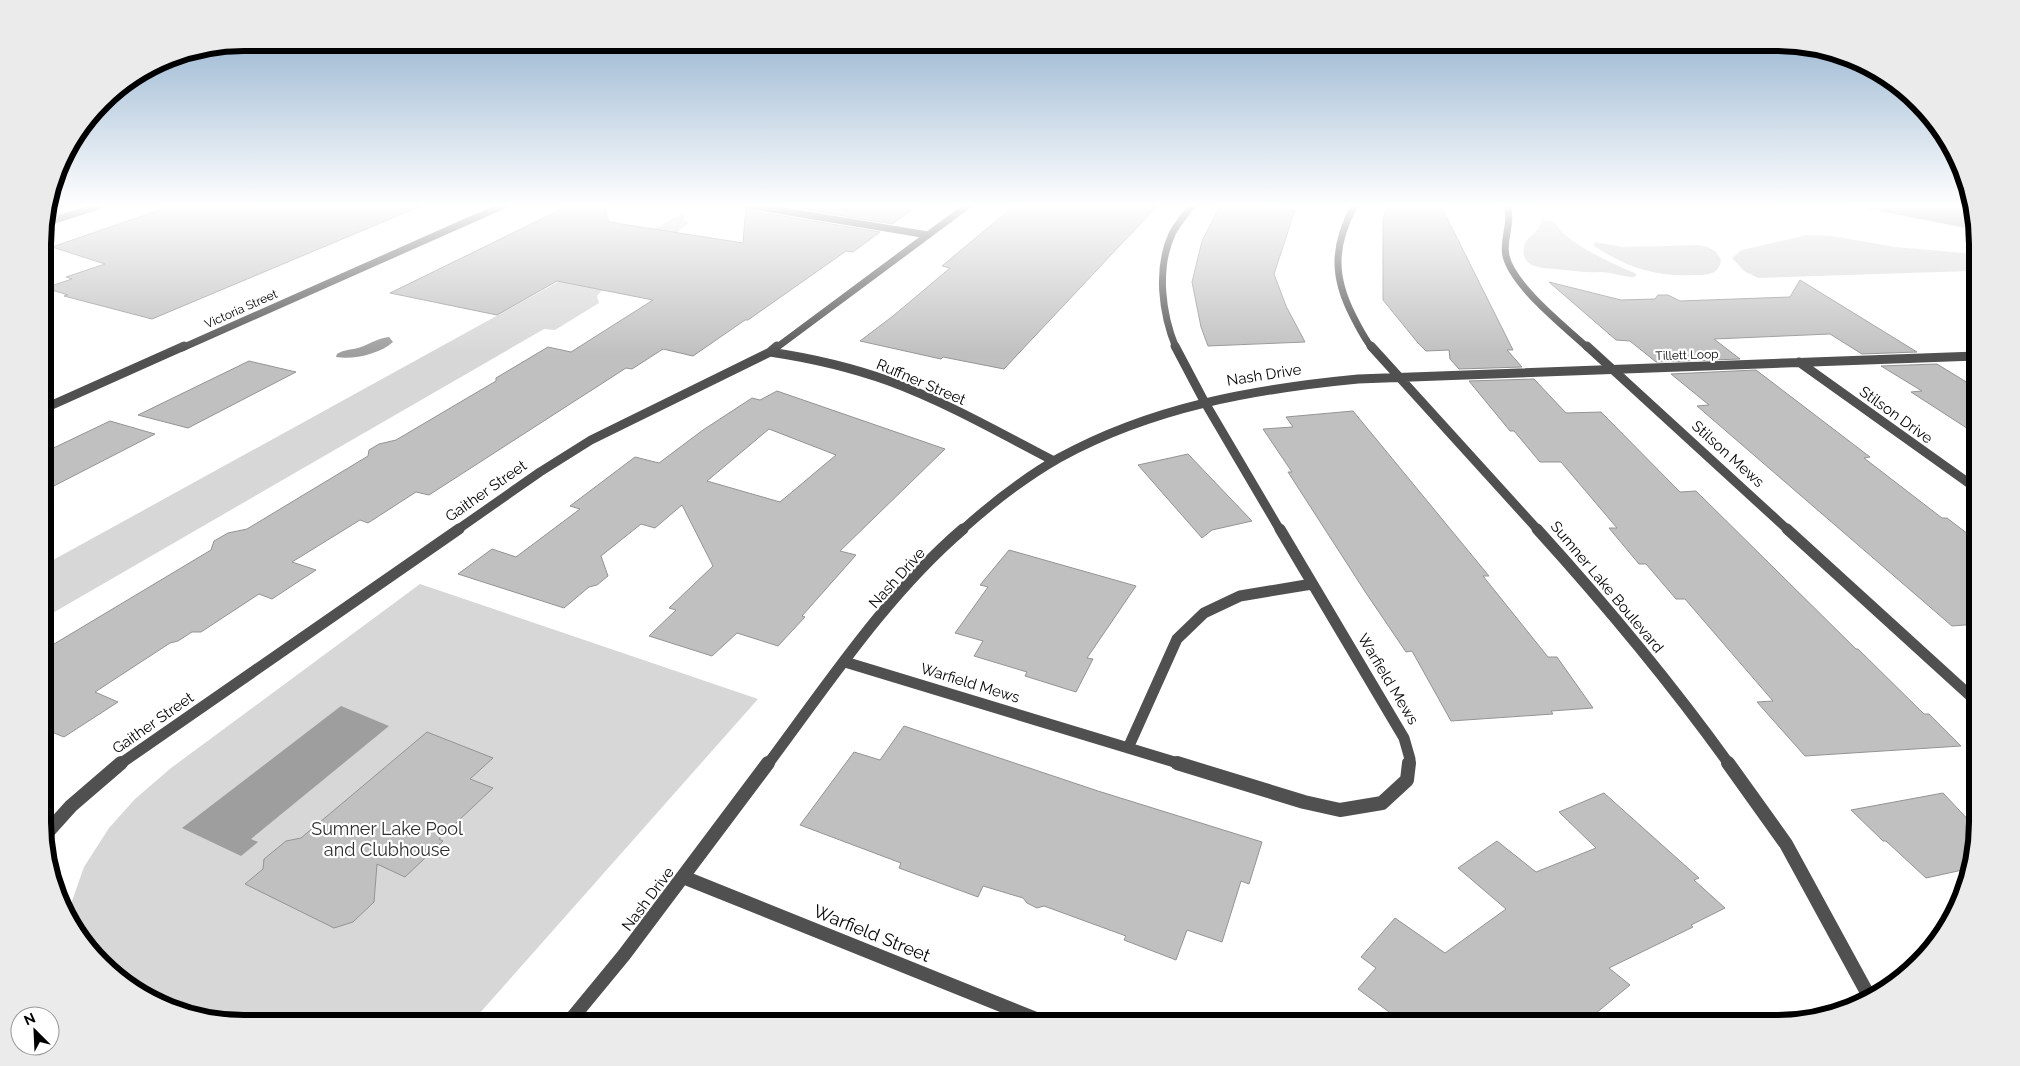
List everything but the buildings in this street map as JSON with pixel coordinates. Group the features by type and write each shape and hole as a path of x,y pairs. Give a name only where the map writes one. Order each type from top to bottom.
{"street":[{"name":"Victoria Street","path":"51,405 390,256"},
{"name":"Gaither Street","path":"51,828 72,806 120,764 540,472 591,440 770,352 900,256"},
{"name":"Warfield Mews","path":"844,662 1304,802 1340,810 1382,803 1407,780 1410,759 1404,738 1175,350 1164,316 1161,286 1165,256"},
{"name":"Sumner Lake Boulevard","path":"1337,256 1340,288 1351,315 1370,345 1398,378 1594,591 1694,716 1786,844 1867,992"},
{"name":"Stilson Mews","path":"1506,256 1513,271 1536,300 1969,695"},
{"name":"Ruffner Street","path":"770,352 843,366 889,381 942,404 1054,461"},
{"name":"Tillett Loop","path":"1398,378 1969,356"},
{"name":"Stilson Drive","path":"1800,362 1969,483"},
{"name":"Nash Drive","path":"575,1015 617,965 844,662 910,582 971,521 1018,483 1054,461 1103,436 1164,413 1204,401 1301,383 1398,378"},
{"path":"1128,748 1177,639 1204,613 1240,596 1312,584"},
{"name":"Warfield Street","path":"683,877 1026,1015"}],"green space":[{"path":"606,256 646,256 603,289 597,296 599,303 555,330 544,329 51,614 51,561"},
{"path":"1524,256 1597,256 1637,274 1634,277 1630,277 1604,272 1543,268 1530,264"},
{"path":"1610,256 1719,256 1721,259 1719,268 1716,271 1701,275 1655,273 1642,270"},
{"path":"1735,256 1969,256 1969,271 1758,278 1744,271 1732,258"},
{"name":"Sumner Lake Pool and Clubhouse","path":"420,584 758,699 478,1015 244,1015 219,1013 182,1005 170,1000 148,989 117,967 91,939 77,918 71,904 84,867 109,828 135,799 171,768"}],"shaded area":[{"path":"389,337 393,342 374,353 350,358 336,357 337,354 343,351"},
{"path":"341,706 389,726 251,839 258,842 241,856 182,828"}]}
